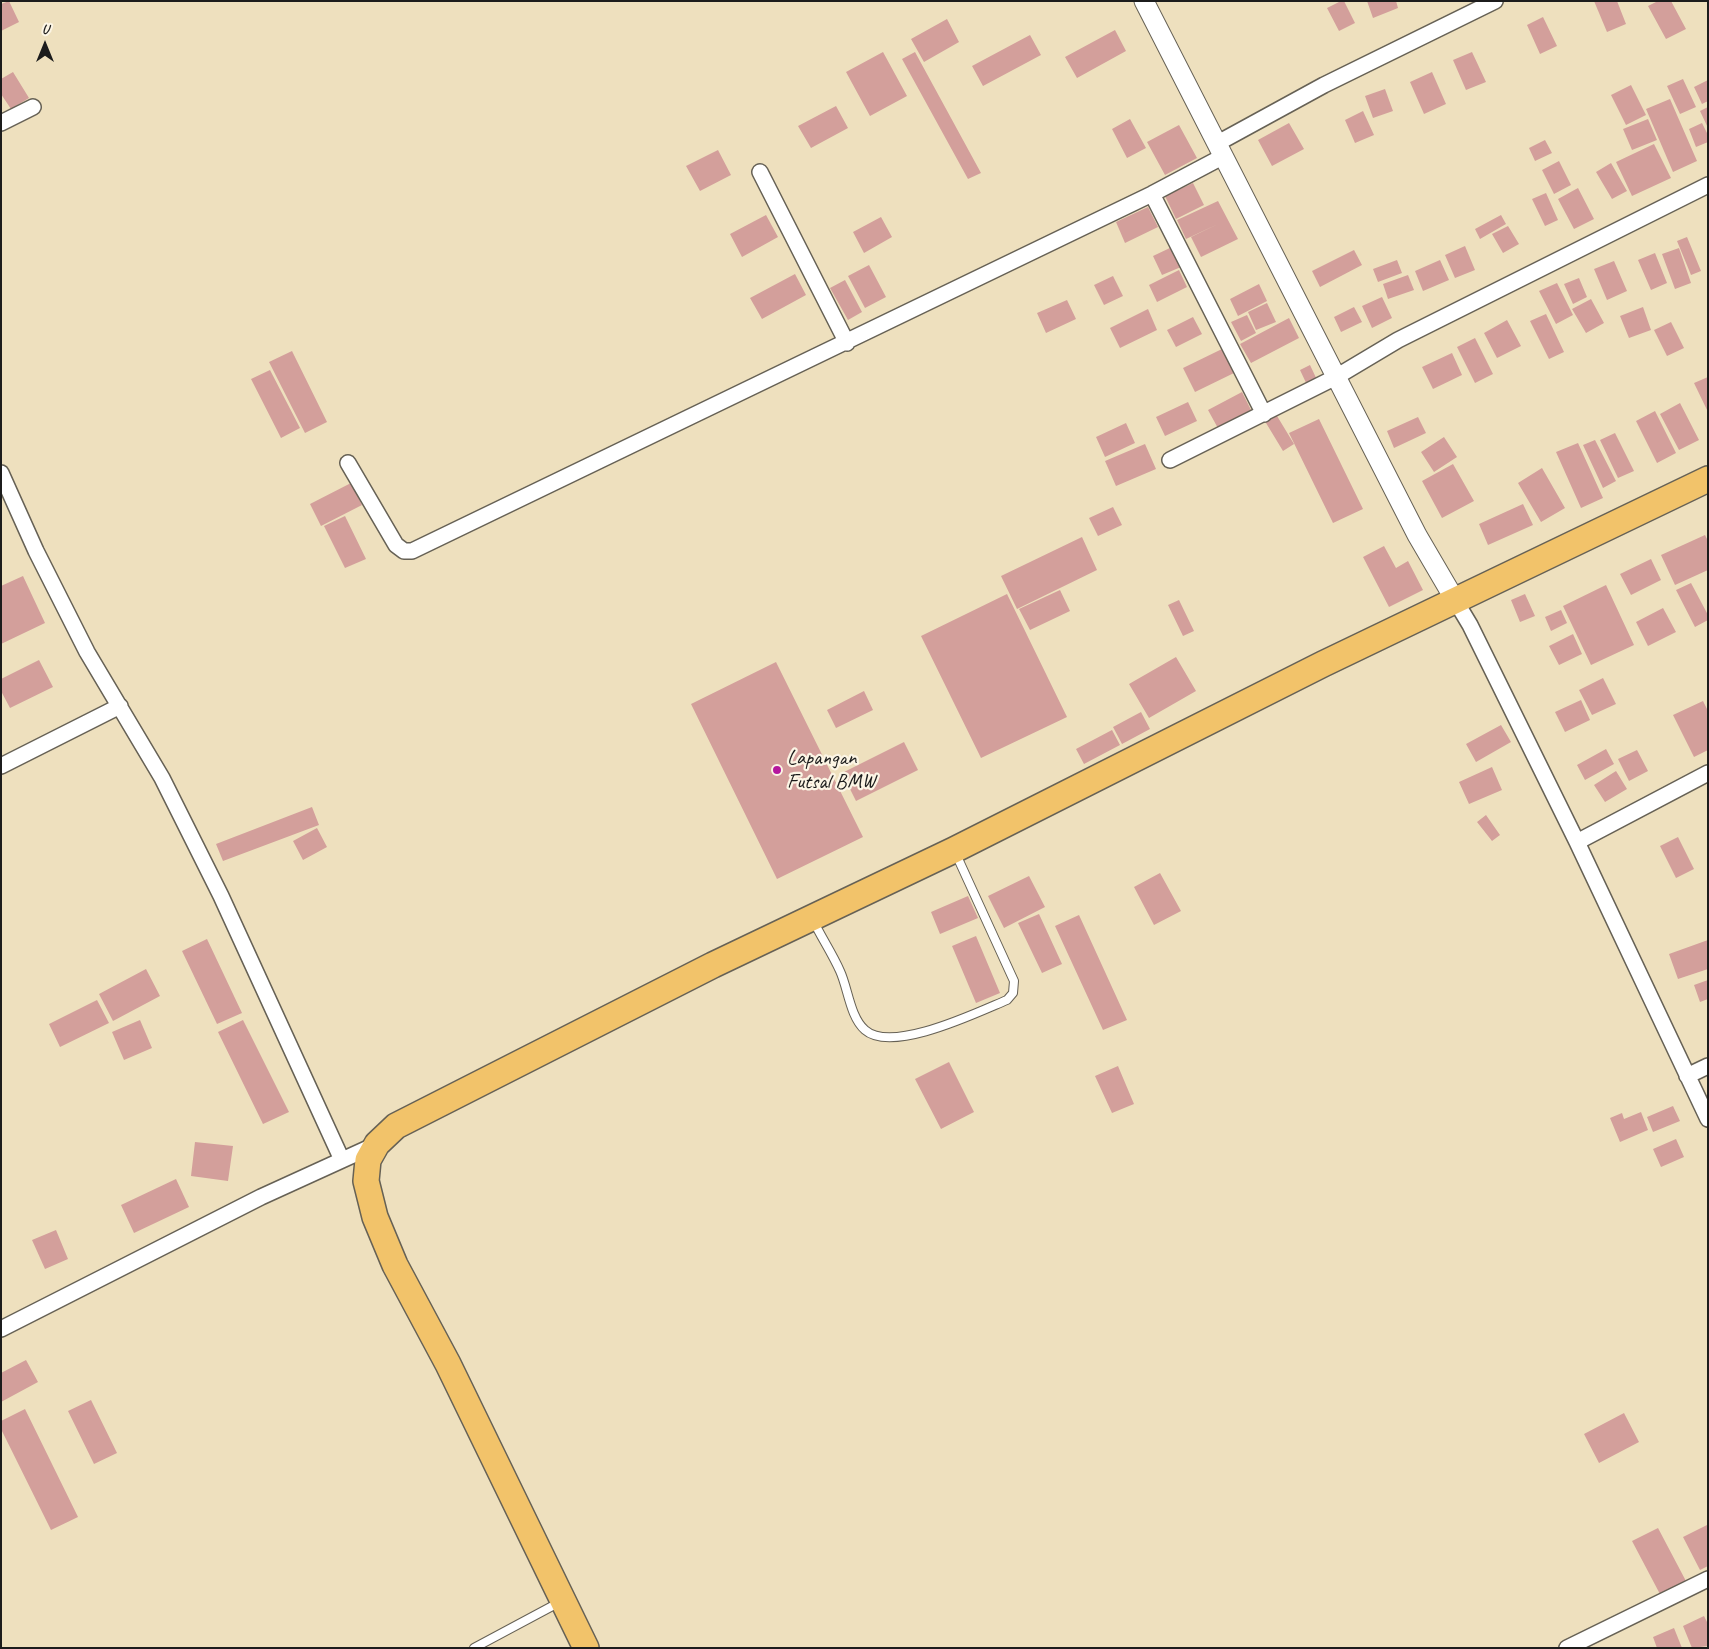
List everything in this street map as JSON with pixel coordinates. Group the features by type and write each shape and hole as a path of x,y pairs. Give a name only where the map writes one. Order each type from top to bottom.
{"highway":[{"path":"586,1648 448,1364 395,1265 375,1217 366,1181 368,1160 377,1144 396,1126 713,965 954,850 1455,600 1708,479"}],"street":[{"path":"1144,1 1219,151 1417,535 1470,625 1577,842 1708,1119"},
{"path":"348,463 396,545 408,552 847,343 1152,194 1324,85 1495,1"},
{"path":"1,123 33,107"},
{"path":"760,172 847,343"},
{"path":"1170,460 1336,377 1398,340 1708,184"},
{"path":"1152,194 1264,414"},
{"path":"1,473 36,551 87,652 162,778 222,896 342,1160"},
{"path":"1,766 120,706"},
{"path":"1577,842 1708,773"},
{"path":"1687,1076 1708,1066"},
{"path":"1,1329 261,1197 377,1144"},
{"path":"1567,1648 1708,1579"}],"lane":[{"path":"812,918 840,972 860,1024 870,1033 888,1037 915,1035 1007,1000 1013,993 1014,981 954,850"},
{"path":"474,1648 562,1601"}],"building":[{"path":"9,1 19,22 1,31 1,4"},
{"path":"1344,1 1355,23 1339,31 1327,8"},
{"path":"1367,1 1396,1 1398,8 1373,18"},
{"path":"1594,1 1617,1 1626,24 1607,32"},
{"path":"1658,1 1671,1 1686,29 1666,39 1648,6"},
{"path":"1543,17 1557,46 1540,54 1527,25"},
{"path":"947,19 959,42 924,62 911,39"},
{"path":"1115,30 1126,51 1077,78 1065,57"},
{"path":"1030,35 1041,55 983,86 972,66"},
{"path":"883,52 907,96 870,116 846,72"},
{"path":"915,52 981,173 968,179 902,59"},
{"path":"1472,52 1486,82 1466,90 1453,60"},
{"path":"13,72 29,98 11,109 1,94 1,79"},
{"path":"1432,72 1446,104 1424,114 1410,82"},
{"path":"1683,79 1696,107 1680,114 1667,86"},
{"path":"1708,80 1708,101 1702,104 1694,87"},
{"path":"1631,85 1646,115 1626,125 1611,95"},
{"path":"1385,89 1393,111 1373,118 1365,96"},
{"path":"1670,99 1697,161 1673,172 1646,109"},
{"path":"836,106 848,128 811,148 798,126"},
{"path":"1708,107 1708,128 1700,111"},
{"path":"1363,111 1374,135 1355,143 1345,120"},
{"path":"1130,119 1146,148 1127,158 1112,129"},
{"path":"1648,119 1657,140 1632,150 1623,129"},
{"path":"1289,123 1304,149 1272,166 1258,140"},
{"path":"1702,123 1708,135 1708,142 1696,147 1689,129"},
{"path":"1179,125 1197,158 1165,175 1147,142"},
{"path":"1545,140 1552,153 1535,161 1529,148"},
{"path":"1654,144 1671,178 1632,196 1616,162"},
{"path":"718,150 731,175 700,191 686,166"},
{"path":"1559,161 1571,185 1554,194 1542,170"},
{"path":"1611,163 1627,191 1612,199 1596,172"},
{"path":"1193,183 1204,205 1176,219 1165,196"},
{"path":"1578,188 1594,219 1574,229 1558,199"},
{"path":"1546,193 1558,220 1545,226 1532,199"},
{"path":"1218,201 1238,239 1201,257 1191,237 1218,224 1186,239 1177,220"},
{"path":"1148,207 1158,227 1125,243 1116,222"},
{"path":"766,215 778,237 742,257 730,234"},
{"path":"1501,215 1506,224 1480,239 1475,229"},
{"path":"881,217 892,237 864,253 853,232"},
{"path":"1508,226 1519,244 1503,253 1492,234"},
{"path":"1687,237 1701,271 1691,275 1677,241"},
{"path":"1465,246 1475,270 1455,278 1445,255"},
{"path":"1172,247 1181,267 1162,275 1153,256"},
{"path":"1679,248 1691,283 1675,289 1662,254"},
{"path":"1354,250 1362,265 1320,287 1312,271"},
{"path":"1655,253 1667,283 1651,290 1638,260"},
{"path":"1397,260 1402,273 1378,282 1373,269"},
{"path":"1440,260 1449,280 1423,291 1415,271"},
{"path":"1614,261 1627,291 1607,300 1594,269"},
{"path":"869,265 886,297 865,308 848,276"},
{"path":"1179,270 1187,287 1157,302 1149,285"},
{"path":"795,274 806,295 762,319 750,298"},
{"path":"1408,275 1414,290 1388,299 1383,284"},
{"path":"1113,276 1123,296 1104,305 1094,285"},
{"path":"1579,278 1587,297 1573,304 1564,284"},
{"path":"845,280 862,312 848,320 830,288"},
{"path":"1557,283 1573,315 1556,324 1539,291"},
{"path":"1259,284 1267,301 1238,316 1230,299"},
{"path":"1382,297 1392,318 1372,328 1362,306"},
{"path":"1591,299 1604,323 1586,333 1572,309"},
{"path":"1067,300 1076,319 1046,333 1037,313"},
{"path":"1267,303 1276,322 1256,330 1248,312"},
{"path":"1354,307 1362,322 1341,332 1334,317"},
{"path":"1643,307 1651,330 1629,338 1620,316"},
{"path":"1148,309 1157,330 1120,348 1110,328"},
{"path":"1546,314 1564,352 1549,359 1530,321"},
{"path":"1247,315 1256,333 1241,341 1231,322"},
{"path":"1193,317 1202,334 1176,347 1167,330"},
{"path":"1289,318 1299,338 1251,363 1240,344"},
{"path":"1507,320 1521,346 1497,358 1484,333"},
{"path":"1671,322 1684,348 1667,356 1654,330"},
{"path":"1475,338 1493,374 1475,383 1457,347"},
{"path":"1222,349 1234,373 1195,392 1183,368"},
{"path":"292,351 327,422 305,433 269,362"},
{"path":"1452,353 1462,375 1433,389 1422,367"},
{"path":"1310,365 1318,382 1308,387 1300,370"},
{"path":"270,370 300,428 281,438 251,379"},
{"path":"1708,377 1708,412 1694,383"},
{"path":"1242,392 1252,412 1219,430 1208,410"},
{"path":"1188,402 1197,421 1165,436 1156,417"},
{"path":"1680,403 1699,440 1679,450 1660,414"},
{"path":"1274,411 1294,444 1283,451 1263,418"},
{"path":"1655,411 1676,453 1657,463 1636,421"},
{"path":"1418,417 1426,433 1394,448 1387,431"},
{"path":"1319,419 1363,509 1333,523 1289,433"},
{"path":"1126,423 1135,443 1105,457 1096,437"},
{"path":"1615,433 1634,471 1618,478 1600,440"},
{"path":"1444,437 1457,457 1434,472 1421,452"},
{"path":"1595,440 1616,481 1603,488 1583,445"},
{"path":"1578,443 1603,498 1581,508 1556,452"},
{"path":"1145,444 1156,469 1116,486 1105,461"},
{"path":"1453,464 1474,501 1442,518 1422,481"},
{"path":"1542,468 1565,508 1541,522 1518,483"},
{"path":"351,483 362,505 321,526 310,504"},
{"path":"1523,504 1533,525 1488,545 1479,524"},
{"path":"1113,507 1122,525 1098,536 1089,518"},
{"path":"345,516 366,559 345,568 324,526"},
{"path":"1705,535 1708,541 1708,570 1675,585 1661,555"},
{"path":"1082,537 1097,570 1017,609 1001,576"},
{"path":"1384,546 1396,568 1408,561 1423,590 1389,607 1363,557"},
{"path":"1651,559 1661,580 1631,595 1620,574"},
{"path":"23,576 45,623 1,644 1,586"},
{"path":"1691,583 1708,615 1708,620 1695,627 1676,590"},
{"path":"1606,585 1634,645 1591,665 1563,606"},
{"path":"1060,590 1070,611 1030,630 1019,609"},
{"path":"1007,594 1067,717 981,758 921,636"},
{"path":"1525,594 1535,616 1520,622 1511,600"},
{"path":"1179,600 1194,631 1183,636 1168,605"},
{"path":"1663,608 1676,632 1648,646 1636,622"},
{"path":"1561,610 1567,623 1551,631 1545,617"},
{"path":"1573,634 1582,654 1559,665 1549,646"},
{"path":"1176,657 1196,691 1149,718 1129,684"},
{"path":"39,660 53,687 10,708 1,691 1,679"},
{"name":"Lapangan Futsal BMW","path":"776,662 863,837 777,879 691,704"},
{"path":"1603,678 1616,704 1592,715 1579,690"},
{"path":"864,691 873,710 836,728 827,710"},
{"path":"1581,700 1590,720 1565,732 1555,712"},
{"path":"1703,701 1708,711 1708,750 1694,757 1673,715"},
{"path":"1141,712 1150,729 1122,744 1113,727"},
{"path":"1501,725 1511,742 1476,762 1466,744"},
{"path":"1112,730 1120,745 1084,764 1076,749"},
{"path":"904,742 918,770 856,801 842,773"},
{"path":"1606,749 1614,764 1585,780 1577,765"},
{"path":"1637,750 1648,771 1629,781 1618,759"},
{"path":"1492,767 1502,790 1469,804 1459,782"},
{"path":"1616,771 1627,789 1605,802 1594,785"},
{"path":"312,807 319,825 223,861 216,844"},
{"path":"1486,815 1500,835 1492,841 1477,822"},
{"path":"317,828 327,847 303,860 293,841"},
{"path":"1678,837 1694,869 1676,878 1660,846"},
{"path":"1160,873 1181,911 1154,925 1134,887"},
{"path":"1029,876 1045,907 1004,928 988,896"},
{"path":"968,896 978,918 940,934 931,912"},
{"path":"1039,914 1062,964 1042,973 1018,923"},
{"path":"1079,915 1127,1020 1103,1030 1055,926"},
{"path":"976,936 1000,993 976,1003 952,946"},
{"path":"207,939 242,1013 217,1024 182,951"},
{"path":"1708,940 1708,969 1678,979 1669,954"},
{"path":"146,969 160,996 113,1021 99,994"},
{"path":"1708,980 1708,999 1700,1002 1694,985"},
{"path":"97,1000 109,1023 60,1047 49,1024"},
{"path":"140,1020 152,1048 124,1060 112,1032"},
{"path":"243,1020 289,1112 263,1124 218,1032"},
{"path":"949,1062 974,1112 941,1129 915,1079"},
{"path":"1118,1066 1134,1104 1112,1113 1095,1076"},
{"path":"1673,1106 1680,1121 1653,1132 1647,1117"},
{"path":"1641,1112 1648,1130 1620,1142 1610,1118 1622,1113 1624,1119"},
{"path":"1676,1139 1684,1157 1661,1167 1653,1149"},
{"path":"195,1142 233,1146 228,1181 191,1176"},
{"path":"176,1179 189,1207 134,1233 121,1205"},
{"path":"56,1230 68,1259 45,1269 32,1240"},
{"path":"26,1360 38,1382 1,1402 1,1373"},
{"path":"91,1400 117,1453 94,1464 68,1411"},
{"path":"25,1409 78,1517 51,1530 1,1429 1,1421"},
{"path":"1624,1413 1639,1442 1599,1463 1584,1434"},
{"path":"1707,1525 1708,1566 1700,1570 1683,1537"},
{"path":"1658,1528 1687,1583 1661,1596 1632,1541"},
{"path":"1704,1616 1708,1624 1708,1646 1692,1648 1683,1626"},
{"path":"1674,1628 1682,1648 1657,1648 1653,1637"}],"place":[{"name":"Lapangan Futsal BMW","path":"777,770"}]}
